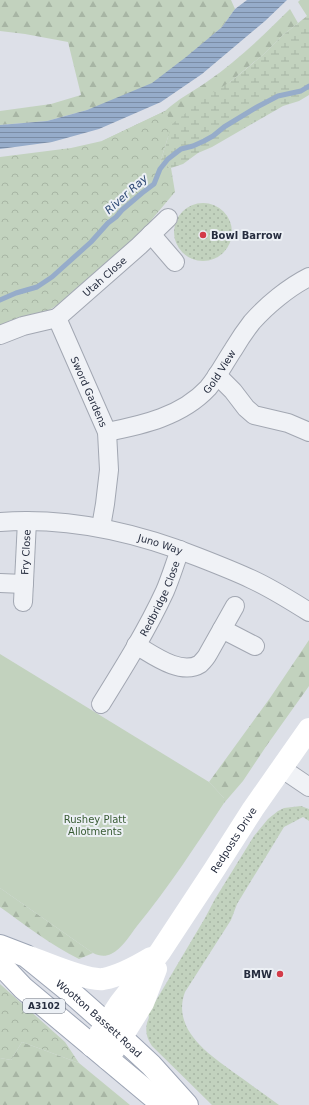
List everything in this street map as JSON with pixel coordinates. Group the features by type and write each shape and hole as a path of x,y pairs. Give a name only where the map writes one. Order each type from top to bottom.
{"main road":[{"name":"Redposts Drive","path":"100,1053 114,1031 143,1002 154,974 160,952 281,768 309,729"},
{"name":"Wootton Bassett Road","path":"0,946 26,956 114,1031 160,1075 186,1105"},
{"path":"26,956 82,976 102,979 116,976 160,952"},
{"name":"A3102","path":"0,962 23,988 163,1105"}],"street":[{"name":"Utah Close","path":"57,318 168,218"},
{"path":"151,234 175,262"},
{"name":"Gold View","path":"106,432 151,422 188,404 208,388 243,334 256,318 284,293 309,277"},
{"path":"0,335 23,326 57,318"},
{"name":"Sword Gardens","path":"57,318 106,432 109,470 106,504 101,527"},
{"path":"217,375 234,392 246,408 254,414 288,422 309,432"},
{"name":"Fry Close","path":"23,602 27,521"},
{"name":"Juno Way","path":"0,522 58,522 101,527 153,540 233,570 284,596 309,612"},
{"name":"Redbridge Close","path":"101,704 136,645 166,589 180,550"},
{"name":"Fry Close","path":"0,583 24,584"},
{"name":"Redbridge Close","path":"136,645 174,666 190,668 203,661 235,606"},
{"path":"222,629 255,646"},
{"path":"281,768 309,787"}],"green space":[{"path":"0,0 231,0 235,9 222,27 148,90 87,110 47,121 0,125 0,111 51,104 81,95 68,42 0,31"},
{"path":"300,0 309,0 309,16 307,16 298,2"},
{"path":"290,9 298,23 169,136 102,141 165,111 208,81 230,65"},
{"path":"307,16 309,16 309,95 299,101 283,106 212,147 198,153 183,164 171,168 160,163 172,124 207,96 230,82"},
{"path":"165,111 172,124 160,163 171,168 175,192 145,229 57,305 45,313 21,321 11,320 0,326 0,157 71,148 102,141"},
{"name":"Bowl Barrow","path":"197,203 209,203 224,211 232,226 232,238 224,253 209,261 197,261 182,253 174,238 174,226 182,211"},
{"path":"309,640 309,686 243,781 224,803 224,798 209,782 270,698"},
{"name":"Rushey Platt Allotments","path":"0,654 209,782 224,798 224,803 182,866 122,945 115,952 109,955 102,956 93,953 0,888"},
{"path":"301,806 309,809 309,821 303,817 284,827 237,904 231,920 185,992 182,1006 183,1018 188,1030 205,1050 215,1059 279,1105 212,1105 152,1046 146,1032 146,1026 149,1018 148,1014 215,899 254,836 268,819 278,811 284,808"},
{"path":"0,888 93,953 79,959 58,948 29,928 0,907"},
{"path":"0,984 65,1042 79,1063 22,1042 11,1060 0,1058"},
{"path":"22,1042 79,1063 130,1105 0,1105 0,1058 11,1060"}],"water":[{"path":"247,0 287,0 265,21 202,74 161,102 99,129 52,142 0,149 0,125 47,121 87,110 152,83 222,27 235,9"}],"waterway":[{"name":"River Ray","path":"0,300 16,293 37,287 52,277 91,242 122,210 154,184 160,169 168,159 181,149 204,141 224,127 278,96 301,91 309,86"}],"place":[{"name":"Bowl Barrow","path":"203,235"},
{"name":"BMW","path":"280,974"}]}
